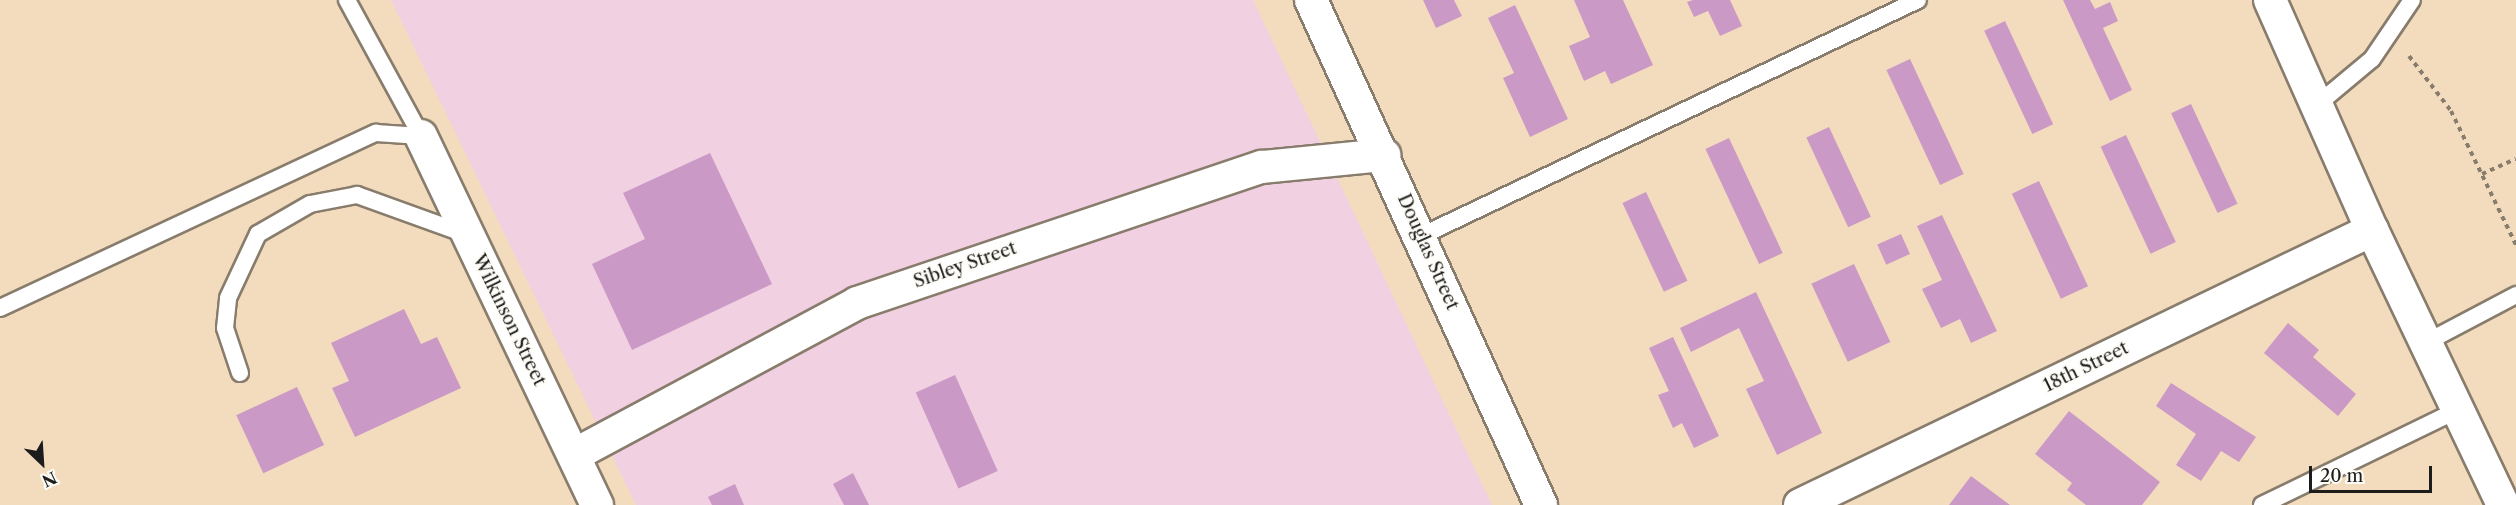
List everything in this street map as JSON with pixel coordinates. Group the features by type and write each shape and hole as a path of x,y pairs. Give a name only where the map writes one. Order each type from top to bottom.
{"street":[{"name":"Douglas Street","path":"1311,0 1421,236 1541,505"},
{"path":"2270,0 2372,230 2503,505"},
{"name":"Wilkinson Street","path":"421,136 597,505"},
{"name":"Sibley Street","path":"574,455 856,303 1262,167 1384,155"},
{"name":"18th Street","path":"1800,505 2372,230"}],"lane":[{"path":"347,0 421,136"},
{"path":"1421,236 1918,0"},
{"path":"2318,104 2372,59 2412,0"},
{"path":"0,308 376,133 421,136"},
{"path":"240,373 225,328 228,298 258,234 310,204 357,195 469,235"},
{"path":"2425,343 2516,295"},
{"path":"2262,505 2458,410"}],"path":[{"path":"2391,32 2451,111 2516,244"},
{"path":"2482,174 2516,159"}],"shaded area":[{"path":"391,0 1253,0 1492,505 636,505"}],"building":[{"path":"1423,0 1454,0 1462,16 1436,28"},
{"path":"1574,0 1623,0 1653,65 1611,84 1605,71 1584,81 1569,46 1590,37"},
{"path":"1730,0 1742,26 1720,36 1708,11 1694,17 1687,2"},
{"path":"2063,0 2090,0 2095,9 2110,2 2118,21 2103,28 2132,90 2110,101"},
{"path":"1515,5 1568,119 1530,137 1503,78 1514,73 1488,18"},
{"path":"2005,21 2053,124 2032,134 1984,31"},
{"path":"1910,59 1964,174 1940,185 1886,70"},
{"path":"2191,104 2237,204 2218,213 2171,113"},
{"path":"1829,127 1871,217 1848,227 1806,138"},
{"path":"2126,135 2176,242 2150,254 2101,147"},
{"path":"1729,138 1783,253 1759,264 1705,149"},
{"path":"710,153 772,284 632,350 592,264 645,239 623,193"},
{"path":"2039,181 2088,286 2061,299 2012,194"},
{"path":"1646,192 1687,281 1664,292 1622,203"},
{"path":"1942,215 1997,331 1971,343 1960,319 1941,328 1922,289 1942,280 1917,226"},
{"path":"1901,234 1910,254 1886,265 1877,245"},
{"path":"1854,264 1890,342 1848,362 1811,284"},
{"path":"1756,292 1822,433 1777,455 1746,389 1764,381 1739,328 1691,352 1680,328"},
{"path":"404,309 421,344 437,337 461,388 355,437 332,388 349,381 331,343"},
{"path":"2288,323 2319,350 2313,357 2356,394 2338,416 2264,353"},
{"path":"1673,337 1719,436 1694,448 1682,423 1673,428 1658,395 1669,391 1649,348"},
{"path":"955,375 998,471 958,488 916,392"},
{"path":"2171,383 2256,437 2239,462 2221,451 2201,481 2176,465 2196,434 2156,406"},
{"path":"297,387 324,445 263,473 236,415"},
{"path":"2069,411 2160,482 2142,505 2086,505 2067,490 2072,483 2035,454"},
{"path":"853,473 869,505 844,505 833,484"},
{"path":"1971,476 2010,505 1949,505"},
{"path":"735,484 744,505 712,505 708,497"}]}
